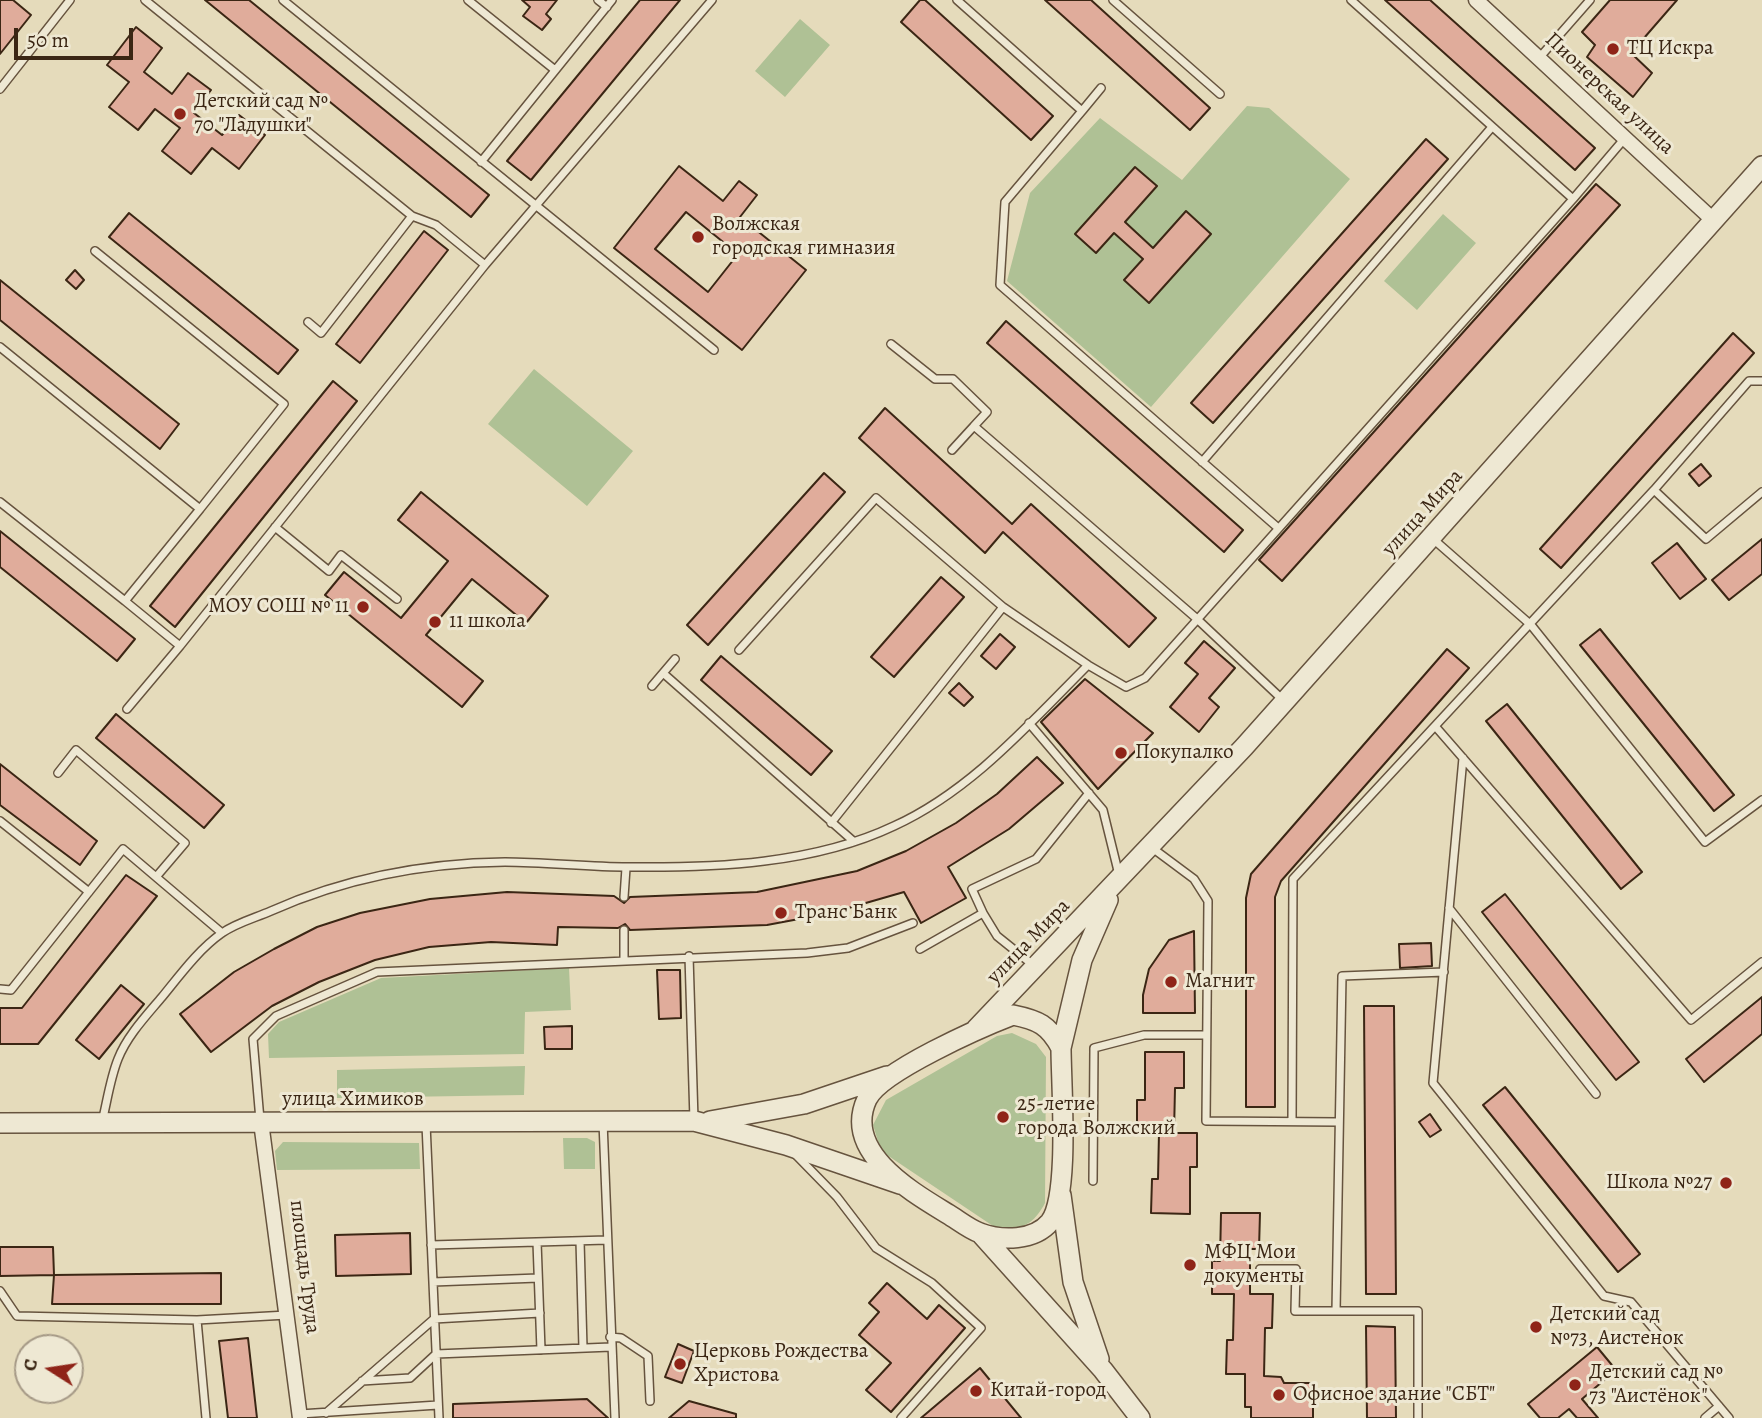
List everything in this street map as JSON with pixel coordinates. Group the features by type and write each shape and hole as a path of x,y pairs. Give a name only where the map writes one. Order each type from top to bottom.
{"street":[{"name":"Пионерская улица","path":"1476,0 1712,219"},
{"name":"улица Мира","path":"976,1029 1151,847 1284,702 1762,166"},
{"name":"улица Мира","path":"1061,1048 1082,960 1117,883"},
{"path":"1103,1370 1073,1282 1061,1194 1061,1048 1053,1033 1038,1020 1013,1015 976,1029 898,1072 867,1098 861,1122 870,1149 900,1184 980,1233 1103,1370 1140,1418"},
{"name":"улица Химиков","path":"0,1123 699,1122 804,1104 898,1072"},
{"name":"площадь Труда","path":"261,1122 300,1416"},
{"name":"улица Химиков","path":"699,1122 786,1145 900,1184"},
{"path":"980,1233 1011,1239 1034,1234 1050,1221 1061,1194"}],"lane":[{"path":"0,89 71,0"},
{"path":"145,0 412,216 436,225 485,265"},
{"path":"283,0 713,350"},
{"path":"468,0 555,70"},
{"path":"481,162 609,3 598,0"},
{"path":"127,709 485,265 712,0"},
{"path":"957,0 1082,111"},
{"path":"1113,0 1220,94"},
{"path":"1351,0 1573,199"},
{"path":"1540,57 1590,0"},
{"path":"1101,88 1004,202 1000,285 1278,527"},
{"path":"1202,462 1492,127"},
{"path":"739,650 876,498 1003,607 1088,665 1126,687 1145,678 1626,138"},
{"path":"308,323 321,333 412,216"},
{"path":"95,251 284,404 125,601"},
{"path":"891,344 935,379 953,379 987,412 952,450"},
{"path":"0,348 201,509"},
{"path":"1293,1121 1293,879 1531,625 1749,381 1762,381"},
{"path":"974,426 1196,618 1284,702"},
{"path":"1654,489 1706,539 1762,492"},
{"path":"0,502 180,646"},
{"path":"275,527 329,572 341,555 397,599"},
{"path":"1431,537 1531,625 1705,842 1762,800"},
{"path":"831,822 1003,607"},
{"path":"652,686 675,659"},
{"path":"102,1123 118,1059 128,1040 191,963 222,933 281,906 359,878 416,869 505,862 626,867 766,860 793,856 852,840 893,827 940,800 997,756 1088,665"},
{"path":"663,673 852,840"},
{"path":"1030,723 1103,810 1117,883"},
{"path":"1435,726 1690,1020 1762,962"},
{"path":"58,774 76,750 185,843 156,877"},
{"path":"1463,758 1433,1083 1604,1296 1631,1301 1729,1418"},
{"path":"1037,968 997,936 972,889 1036,859 1089,793"},
{"path":"0,821 89,892"},
{"path":"1151,847 1194,879 1208,901 1206,1121 1339,1122"},
{"path":"0,989 11,990 123,849 222,933"},
{"path":"624,897 626,867"},
{"path":"1449,908 1597,1094"},
{"path":"920,949 984,913"},
{"path":"261,1122 253,1039 276,1016 377,972 625,958 807,953 848,948 913,923"},
{"path":"624,930 625,958"},
{"path":"690,956 699,1122"},
{"path":"1336,1311 1342,976 1444,972"},
{"path":"1093,1181 1094,1048 1144,1035 1206,1035"},
{"path":"603,1122 615,1418"},
{"path":"426,1124 439,1418"},
{"path":"786,1145 837,1197 876,1248 932,1283 981,1328 901,1418"},
{"path":"431,1245 607,1240"},
{"path":"580,1241 583,1348"},
{"path":"537,1242 541,1350"},
{"path":"1260,1269 1296,1269 1295,1311 1418,1311 1418,1418"},
{"path":"433,1282 538,1278"},
{"path":"0,1292 17,1316 197,1320 287,1315"},
{"path":"326,1413 434,1319 540,1313"},
{"path":"197,1320 206,1418"},
{"path":"610,1337 621,1338 648,1356 650,1401"},
{"path":"362,1381 410,1378 436,1354 611,1347"},
{"path":"300,1416 438,1405"},
{"path":"1705,1418 1719,1406"}],"green space":[{"path":"800,19 830,45 785,97 755,71"},
{"path":"1247,106 1269,108 1350,179 1151,407 1007,281 1030,193 1100,118 1182,180"},
{"path":"1443,214 1476,243 1417,310 1384,281"},
{"path":"534,369 633,451 587,506 488,424"},
{"path":"569,968 571,1010 525,1012 524,1054 269,1058 268,1034 279,1022 381,978"},
{"path":"1012,1033 1036,1044 1046,1057 1045,1203 1030,1222 1010,1228 993,1226 881,1151 873,1125 886,1100 997,1036"},
{"path":"525,1066 524,1095 337,1098 337,1070"},
{"path":"563,1138 587,1138 595,1142 595,1169 564,1169"},
{"path":"283,1142 419,1143 420,1169 277,1170 275,1151"}],"building":[{"path":"0,0 13,0 31,15 0,54"},
{"path":"205,0 249,0 489,195 471,217"},
{"path":"522,0 557,0 546,14 551,19 542,30 523,16 530,7"},
{"path":"640,0 680,0 531,180 507,161"},
{"path":"920,0 925,0 1053,116 1031,140 901,22"},
{"path":"1045,0 1091,0 1210,108 1190,130"},
{"path":"1385,0 1430,0 1595,148 1575,170"},
{"name":"ТЦ Искра","path":"1610,0 1677,0 1631,53 1652,73 1633,97 1587,57 1595,45 1582,32"},
{"path":"136,27 162,48 144,72 172,94 188,73 211,90 194,113 222,135 239,115 265,135 239,169 212,148 191,174 162,151 180,128 155,109 138,130 109,107 129,82 107,65"},
{"path":"1426,139 1448,159 1213,423 1191,403"},
{"path":"679,166 723,201 739,181 757,195 740,217 806,270 742,350 614,248","holes":["686,212 738,254 708,292 655,249"]},
{"path":"1135,167 1157,186 1125,222 1153,248 1186,211 1211,234 1149,303 1124,280 1143,259 1114,233 1096,253 1075,234"},
{"path":"1596,184 1620,205 1282,581 1259,560"},
{"path":"129,213 298,350 278,374 109,237"},
{"path":"424,231 448,250 360,363 336,344"},
{"path":"75,270 84,280 76,289 66,280"},
{"path":"0,280 179,424 160,449 0,320"},
{"path":"1006,321 1243,530 1224,552 987,343"},
{"path":"1733,333 1754,353 1561,568 1540,549"},
{"path":"333,381 357,401 175,627 150,606"},
{"path":"885,408 1012,524 1031,504 1156,618 1129,647 1003,532 985,553 859,438"},
{"path":"1701,464 1711,476 1699,486 1689,474"},
{"path":"824,473 845,492 708,645 687,625"},
{"name":"МОУ СОШ № 11","path":"421,492 548,596 526,623 472,579 426,635 483,681 462,707 325,595 344,572 401,618 448,561 398,520"},
{"path":"0,531 135,639 117,661 0,567"},
{"path":"1762,539 1762,574 1729,600 1712,580"},
{"path":"1677,543 1706,579 1680,599 1652,563"},
{"path":"941,577 964,597 894,677 871,657"},
{"path":"1600,629 1734,795 1714,811 1580,645"},
{"path":"1000,634 1015,647 996,669 981,656"},
{"path":"1204,641 1235,668 1209,698 1219,707 1199,732 1170,707 1198,674 1185,663"},
{"path":"1447,649 1469,668 1281,881 1275,897 1275,1107 1246,1107 1246,898 1251,874"},
{"path":"721,656 832,751 811,775 701,680"},
{"path":"1085,679 1153,733 1098,789 1041,722"},
{"path":"959,683 973,697 964,706 949,693"},
{"path":"1507,704 1642,872 1621,889 1486,721"},
{"path":"116,714 224,805 204,828 96,738"},
{"path":"1037,757 1063,783 1009,829 948,867 966,898 921,923 904,892 831,913 767,925 630,930 625,924 618,928 558,927 557,945 491,942 429,947 375,960 319,982 272,1006 211,1052 180,1014 234,972 274,949 317,927 360,913 430,899 507,892 614,896 624,903 630,897 757,892 857,871 906,851 956,823 997,794"},
{"path":"0,764 97,841 80,865 0,805"},
{"path":"126,875 157,896 38,1044 0,1044 0,1008 22,1008"},
{"path":"1505,894 1639,1062 1616,1080 1482,912"},
{"name":"Магнит","path":"1194,931 1195,1013 1143,1013 1143,995 1149,969 1169,940"},
{"path":"1431,943 1432,966 1400,968 1399,944"},
{"path":"657,970 680,970 681,1018 659,1019"},
{"path":"121,985 144,1004 99,1059 76,1040"},
{"path":"1762,997 1762,1034 1704,1082 1686,1059"},
{"path":"1364,1006 1394,1006 1396,1294 1366,1294"},
{"path":"572,1026 572,1049 545,1049 544,1027"},
{"path":"1145,1052 1184,1052 1184,1088 1175,1088 1174,1133 1197,1133 1197,1167 1190,1167 1190,1214 1151,1213 1152,1179 1158,1179 1159,1133 1137,1133 1137,1100 1145,1100"},
{"path":"1505,1087 1640,1254 1618,1272 1483,1105"},
{"path":"1430,1114 1441,1130 1430,1137 1419,1122"},
{"path":"1221,1213 1260,1213 1259,1249 1250,1249 1250,1294 1273,1294 1272,1328 1265,1328 1264,1376 1281,1377 1284,1383 1313,1383 1313,1418 1251,1418 1251,1407 1245,1407 1245,1374 1226,1374 1227,1340 1233,1340 1234,1294 1212,1294 1212,1261 1220,1261"},
{"path":"410,1233 411,1274 336,1276 335,1235"},
{"path":"0,1247 53,1247 54,1275 0,1276"},
{"path":"221,1273 221,1304 52,1304 54,1275"},
{"path":"887,1283 927,1319 939,1305 965,1328 891,1412 866,1390 891,1363 859,1335 879,1312 869,1303"},
{"path":"1366,1326 1395,1327 1396,1418 1367,1418"},
{"path":"248,1338 257,1418 228,1418 219,1341"},
{"name":"Церковь Рождества Христова","path":"678,1344 694,1351 682,1383 665,1377"},
{"name":"Детский сад № 73 \"Аистёнок\"","path":"1597,1347 1616,1370 1582,1399 1598,1418 1577,1418 1569,1409 1558,1418 1540,1418 1528,1404"},
{"name":"Китай-город","path":"980,1368 1021,1418 921,1418"},
{"path":"587,1399 608,1418 453,1418 453,1404"},
{"path":"689,1401 736,1414 736,1418 669,1418"}],"place":[{"name":"ТЦ Искра","path":"1613,49"},
{"name":"Детский сад № 70 \"Ладушки\"","path":"180,114"},
{"name":"Волжская городская гимназия","path":"698,237"},
{"name":"МОУ СОШ № 11","path":"363,607"},
{"name":"11 школа","path":"435,622"},
{"name":"Покупалко","path":"1121,753"},
{"name":"Транс Банк","path":"781,913"},
{"name":"Магнит","path":"1171,982"},
{"name":"25-летие города Волжский","path":"1003,1117"},
{"name":"Школа №27","path":"1726,1183"},
{"name":"МФЦ Мои документы","path":"1190,1265"},
{"name":"Детский сад №73, Аистенок","path":"1536,1327"},
{"name":"Церковь Рождества Христова","path":"680,1364"},
{"name":"Детский сад № 73 \"Аистёнок\"","path":"1575,1385"},
{"name":"Китай-город","path":"976,1391"},
{"name":"Офисное здание \"СБТ\"","path":"1279,1395"}]}
